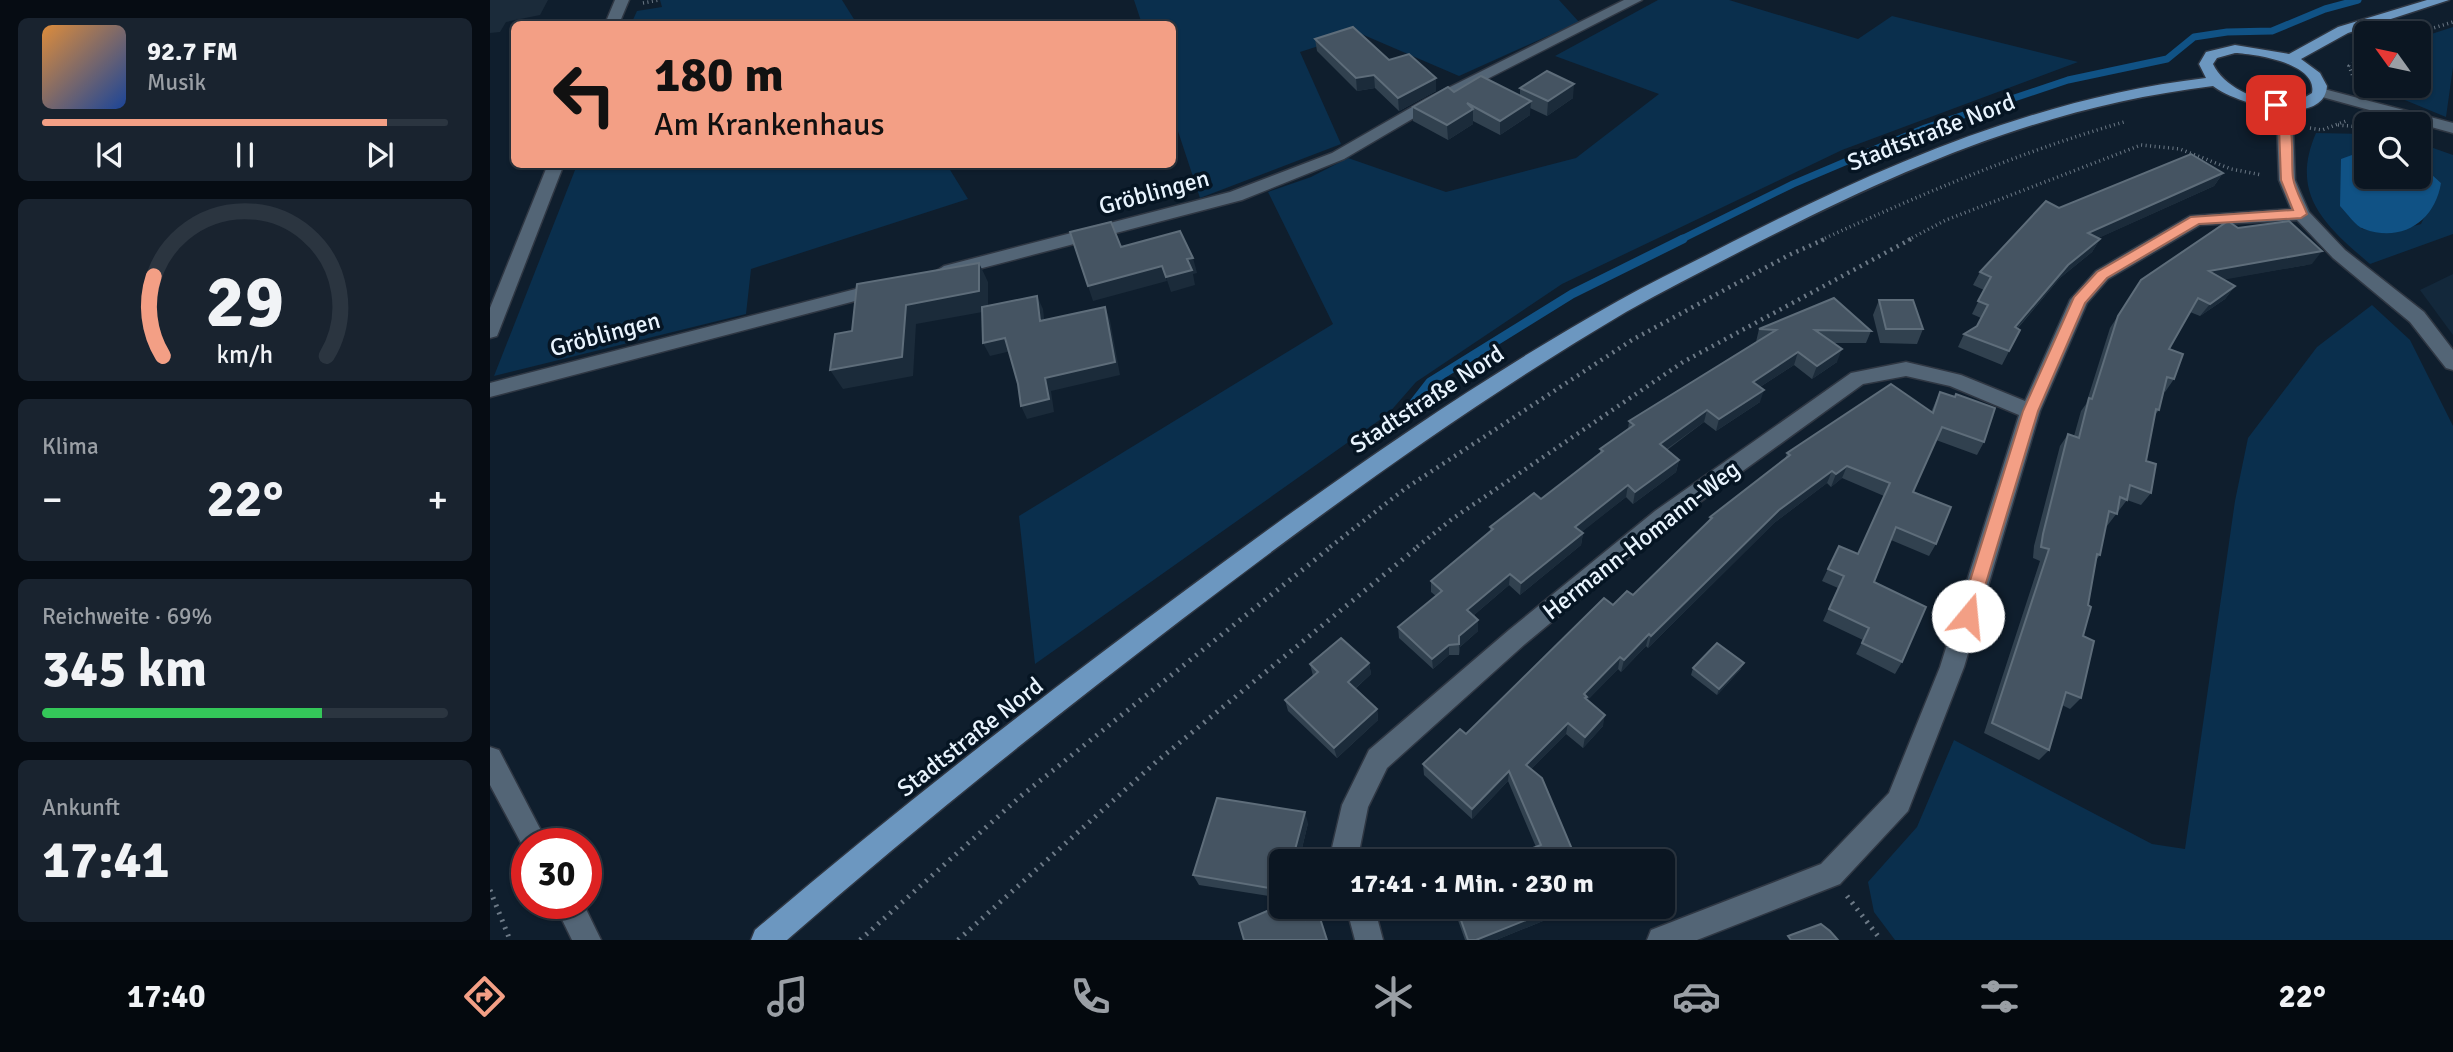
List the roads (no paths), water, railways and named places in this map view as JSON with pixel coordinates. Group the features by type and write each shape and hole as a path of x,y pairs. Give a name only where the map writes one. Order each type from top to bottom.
{"main road":[{"path":"2290,60 2314,42 2334,33 2442,0"},
{"path":"2225,50 2256,50 2290,60 2316,79 2320,92 2307,102 2276,105 2236,94 2216,81 2206,64 2211,55 2225,50"},
{"name":"Stadtstraße Nord","path":"765,940 862,856 1125,649 1366,469 1605,316 1820,204 1956,146 2091,100 2181,84 2216,81"}],"street":[{"path":"613,21 622,0"},
{"name":"Gröblingen","path":"930,275 1236,196 1275,181 1338,156 1431,102 1635,0"},
{"path":"2320,92 2453,128"},
{"path":"2276,105 2285,126 2287,180 2301,214 2339,254 2417,317 2453,363"},
{"path":"490,331 554,168"},
{"path":"1661,940 1830,874 1899,802 1952,667 2030,411 2079,300 2102,275 2196,220 2301,214"},
{"name":"Gröblingen","path":"490,390 903,282"},
{"name":"Hermann-Homann-Weg","path":"1346,849 1355,805 1378,759 1517,637 1663,517 1858,378 1906,369 1954,380 2030,411"},
{"path":"490,759 527,828"},
{"path":"576,919 587,940"},
{"path":"1363,919 1369,940"}],"waterway":[{"path":"1680,240 1793,184 1925,128 2068,80 2167,59 2194,37 2227,32 2272,31 2325,9 2358,0"},
{"path":"1409,409 1430,382 1572,294 1683,239"}]}
